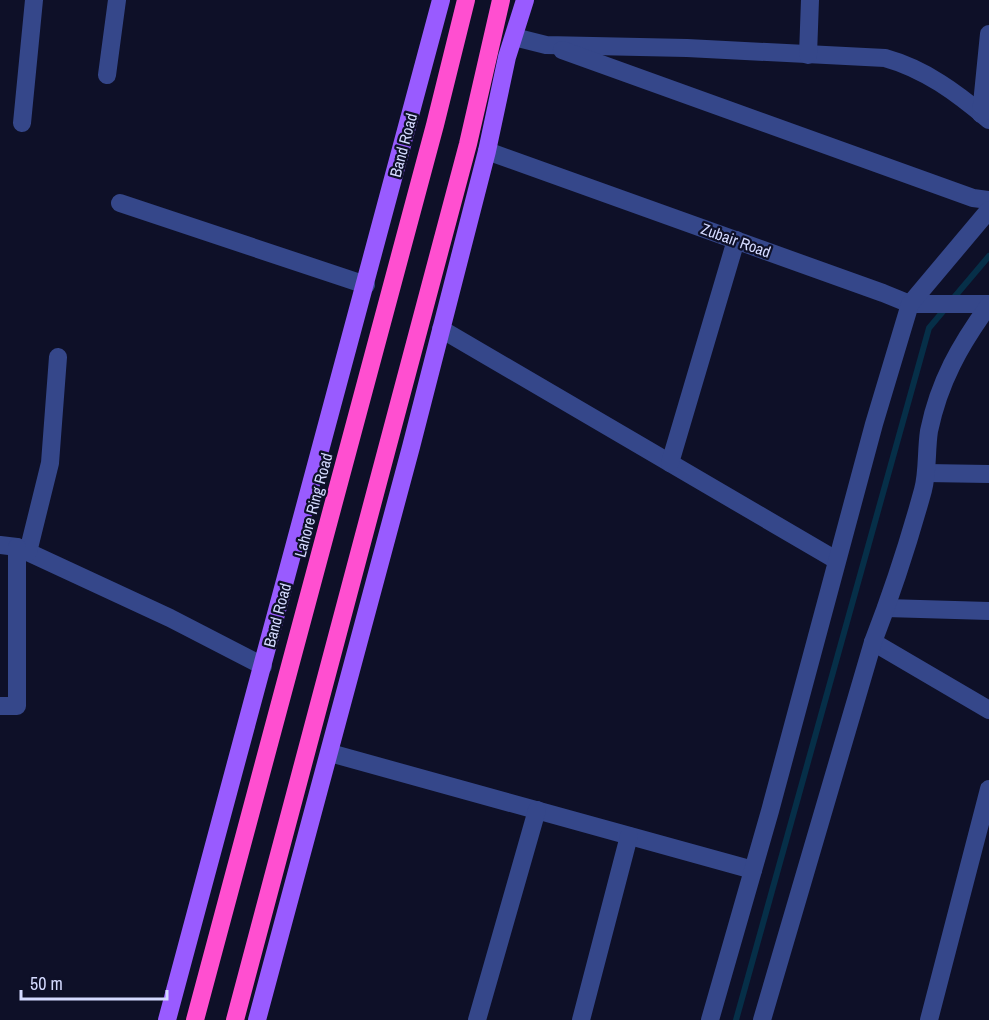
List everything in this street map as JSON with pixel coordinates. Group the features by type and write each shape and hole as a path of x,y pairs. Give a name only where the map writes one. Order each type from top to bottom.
{"highway":[{"name":"Lahore Ring Road","path":"195,1020 435,125 466,0"},
{"path":"235,1020 468,144 501,0"}],"main road":[{"name":"Band Road","path":"167,1020 441,0"},
{"path":"257,1020 330,753 441,329 487,151 507,57 525,0"}],"street":[{"path":"22,123 34,0"},
{"path":"107,75 117,0"},
{"path":"808,55 810,0"},
{"path":"985,117 989,34"},
{"path":"514,37 546,45 973,198 989,200"},
{"path":"546,45 687,48 885,58 905,64 930,76 985,117"},
{"name":"Zubair Road","path":"487,151 883,292 910,304 986,304"},
{"path":"120,203 366,285"},
{"path":"710,1020 753,870 836,560 910,304 989,210"},
{"path":"670,463 736,240"},
{"path":"762,1020 825,812 873,642 886,608 922,491 926,473 929,432 940,391 954,358 986,304"},
{"path":"441,329 836,560"},
{"path":"0,706 17,706 15,548 50,463 58,357"},
{"path":"926,473 989,474"},
{"path":"15,548 170,618 263,666"},
{"path":"886,608 989,611"},
{"path":"873,642 989,710"},
{"path":"330,753 753,870"},
{"path":"929,1020 989,789"},
{"path":"477,1020 537,810"},
{"path":"580,1020 629,836"}],"waterway":[{"path":"951,301 989,256"},
{"path":"736,1020 929,328 945,309"}]}
